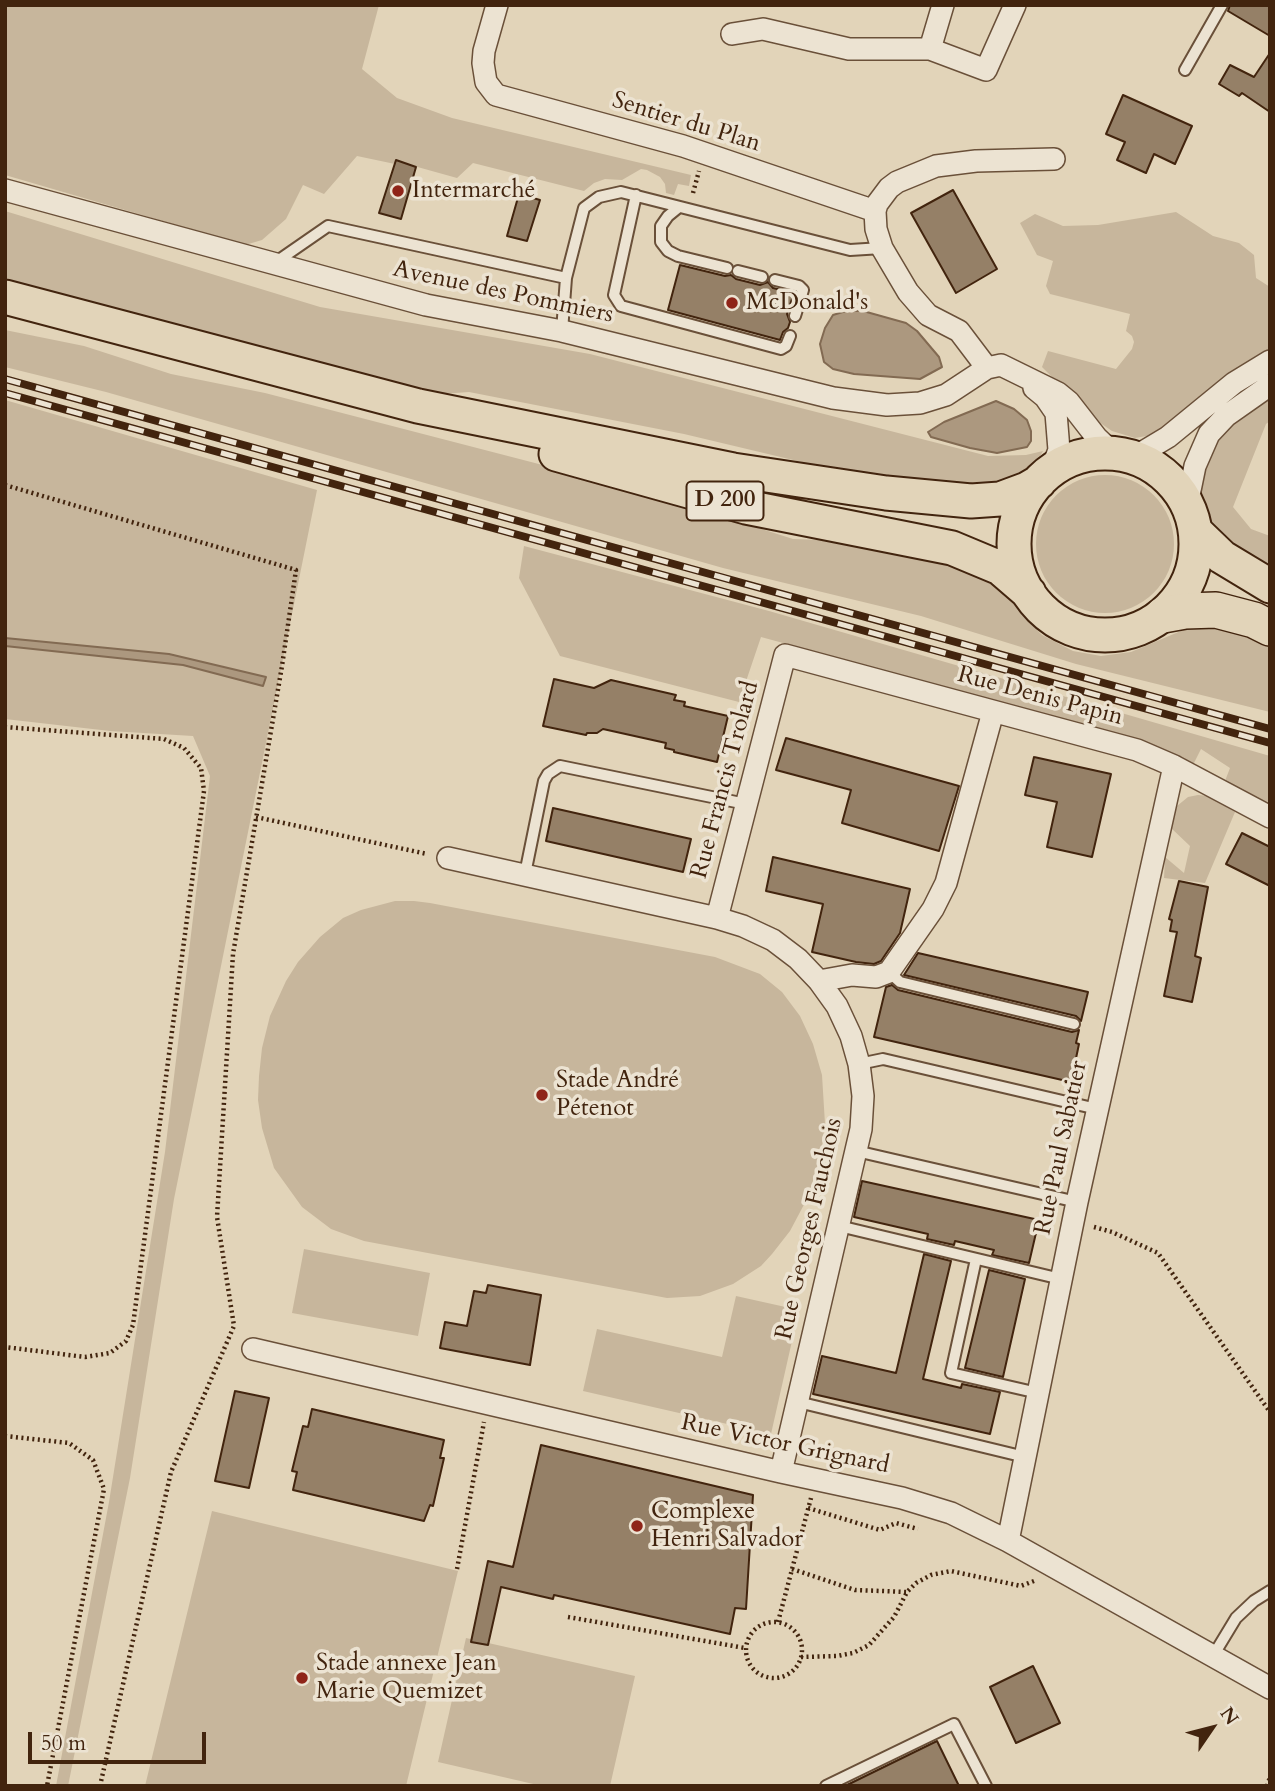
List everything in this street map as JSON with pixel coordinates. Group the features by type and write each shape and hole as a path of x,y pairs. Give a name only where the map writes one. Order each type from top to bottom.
{"highway":[{"path":"1163,615 1216,610 1254,620 1270,628"}],"main road":[{"name":"D 200","path":"5,297 418,406 733,470 925,498 971,501 1000,499 1027,489 1045,477"},
{"name":"D 200","path":"418,406 519,443 697,494 746,507 952,548 1000,568 1029,593"},
{"path":"1191,518 1195,555 1190,577 1179,597 1163,615 1132,631 1097,635 1074,629 1053,618 1029,593 1018,571 1016,524 1025,502 1045,477 1081,456 1124,456 1165,476 1191,518 1222,557 1270,586"}],"street":[{"name":"Sentier du Plan","path":"497,5 483,63 486,82 496,95 683,146 875,211"},
{"path":"930,49 943,5"},
{"path":"732,34 763,29 849,49 930,49 986,70 1015,5"},
{"path":"1054,159 976,161 936,166 906,177 889,188 877,204 876,229 897,276 920,307 935,320 959,331 987,368 1001,365 1058,393 1069,402 1097,438 1124,456 1168,437 1234,383 1270,361"},
{"name":"Avenue des Pommiers","path":"5,190 426,305 562,331 811,393 870,404 904,404 932,400 946,395 987,368"},
{"path":"1017,373 1045,397 1056,414 1059,450 1045,477"},
{"path":"1191,518 1195,466 1209,434 1226,416 1270,385"},
{"name":"Rue Denis Papin","path":"785,655 1117,744 1174,766 1270,817"},
{"name":"Rue Francis Trolard","path":"717,918 785,655"},
{"path":"819,981 852,975 876,977 889,972 933,909 946,883 993,712"},
{"name":"Rue Paul Sabatier","path":"1008,1541 1097,1109 1174,766"},
{"name":"Rue Georges Fauchois","path":"448,858 717,918 758,932 798,959 819,981 845,1021 859,1064 863,1096 861,1129 780,1472"},
{"name":"Rue Victor Grignard","path":"253,1349 934,1507 964,1518 1008,1541 1270,1688"}],"lane":[{"path":"1185,70 1222,5"},
{"path":"562,331 566,278 584,208 590,201 610,193 636,195 850,250 883,248"},
{"path":"636,195 614,295 621,306 781,349 786,346 790,336"},
{"path":"680,207 668,216 661,226 661,242 668,251 678,256 762,277"},
{"path":"274,264 328,226 566,278"},
{"path":"775,280 799,286 803,290 795,316"},
{"path":"524,874 544,781 548,774 560,766 746,804"},
{"path":"889,972 900,982 1074,1024"},
{"path":"859,1064 883,1059 1097,1109"},
{"path":"856,1151 1075,1212"},
{"path":"839,1226 1061,1279"},
{"path":"976,1259 951,1373 1038,1393"},
{"path":"798,1402 1025,1457"},
{"path":"1213,1656 1236,1618 1254,1601 1270,1591"},
{"path":"825,1786 954,1724 986,1786"}],"path":[{"path":"5,485 296,570 233,954 217,1217 234,1326 171,1472 100,1786"},
{"path":"5,727 164,739 184,748 201,768 204,791 133,1325 126,1341 110,1353 85,1357 5,1347"},
{"path":"256,817 448,858"},
{"path":"1075,1212 1158,1253 1270,1412"},
{"path":"457,1569 488,1404"},
{"path":"5,1436 69,1443 93,1460 104,1489 47,1786"},
{"path":"778,1622 815,1480"},
{"path":"808,1508 880,1530 896,1523 919,1529"},
{"path":"792,1569 855,1590 907,1592"},
{"path":"801,1657 837,1656 853,1653 869,1645 894,1617 907,1592 916,1583 931,1575 951,1571 1020,1586 1040,1577 1028,1571"},
{"path":"568,1617 745,1648"},
{"path":"769,1622 778,1622 787,1625 800,1639 801,1657 791,1673 774,1679 756,1673 746,1657 745,1648 753,1631 769,1622"},
{"path":"1267,1786 1270,1777"}],"shaded area":[{"path":"5,5 379,5 362,69 397,98 452,118 691,175 689,186 678,184 674,195 666,193 665,184 660,177 641,169 622,180 605,179 594,183 584,191 473,163 457,178 396,161 395,164 357,156 324,194 303,185 286,219 262,240 245,245 5,175"},
{"path":"5,211 320,307 590,354 988,456 1026,455 1043,451 1036,463 1022,474 998,486 873,479 684,434 469,392 441,394 243,347 5,281"},
{"path":"1176,212 1213,236 1239,243 1254,255 1256,278 1270,287 1270,350 1227,375 1158,434 1135,438 1112,431 1093,418 1042,367 1048,351 1116,369 1132,349 1134,342 1126,331 1130,314 1050,294 1046,286 1053,261 1037,255 1020,223 1035,214 1063,226 1098,225"},
{"path":"846,311 863,311 906,323 917,331 939,357 942,367 920,379 854,374 833,369 824,362 820,344 833,315"},
{"path":"5,330 84,346 171,374 265,393 639,490 793,539 852,541 933,551 996,577 1024,617 1042,635 1073,651 1101,656 1131,652 1188,628 1209,624 1236,629 1270,645 1270,712 1076,664 921,616 723,568 106,392 5,367"},
{"path":"1270,395 1270,421 1266,424 1233,507 1251,529 1270,536 1270,577 1228,549 1212,524 1202,495 1201,468 1218,436"},
{"path":"5,400 317,490 174,1199 130,1478 68,1786 56,1786 109,1502 165,1152 210,776 193,736 110,731 5,719"},
{"path":"996,401 1014,409 1027,420 1031,441 1027,447 997,453 931,437 928,432 944,422"},
{"path":"1105,475 1132,480 1154,495 1169,517 1174,544 1169,571 1154,593 1132,608 1105,613 1078,608 1056,593 1041,571 1036,544 1041,517 1056,495 1078,480"},
{"path":"524,546 769,611 1270,756 1270,803 1225,781 1230,768 1201,749 1193,765 1140,740 761,637 739,702 560,656 519,578"},
{"path":"5,638 169,654 266,677 263,686 183,665 5,646"},
{"path":"1209,796 1235,812 1205,883 1164,878 1165,857 1184,873 1190,846 1170,827 1177,806 1188,797"},
{"path":"395,901 430,903 715,957 760,974 782,992 800,1016 813,1044 822,1075 825,1124 821,1154 808,1197 790,1231 761,1266 733,1284 700,1296 667,1298 364,1241 331,1229 302,1207 274,1168 262,1128 258,1100 259,1076 270,1016 298,962 320,937 343,918"},
{"path":"304,1249 430,1273 418,1336 292,1313"},
{"path":"736,1296 799,1310 771,1434 583,1391 597,1329 722,1357"},
{"name":"Stade annexe Jean Marie Quemizet","path":"212,1511 458,1571 406,1786 145,1786"},
{"path":"466,1638 635,1676 610,1786 542,1786 438,1762"}],"building":[{"path":"1230,5 1270,5 1270,36 1228,11"},
{"path":"1270,53 1270,112 1242,93 1239,96 1219,84 1230,65 1254,77"},
{"path":"1123,95 1192,126 1175,164 1154,154 1146,173 1117,160 1125,142 1106,134"},
{"path":"396,160 416,167 401,219 379,213"},
{"path":"953,190 997,269 956,293 911,213"},
{"path":"519,194 540,200 527,241 507,236"},
{"name":"McDonald's","path":"680,265 725,276 731,275 736,279 760,285 768,282 773,288 794,293 787,314 790,322 788,328 780,340 668,310"},
{"path":"554,679 594,688 611,680 676,695 674,700 685,702 684,706 728,716 717,762 674,752 665,748 666,743 603,729 586,735 543,726"},
{"path":"786,738 959,786 939,851 842,823 851,790 776,770"},
{"path":"1034,757 1111,774 1092,857 1047,847 1057,802 1025,795"},
{"path":"553,808 691,839 683,872 546,841"},
{"path":"1242,833 1270,847 1270,886 1226,864"},
{"path":"773,857 910,889 900,933 881,961 874,964 856,962 812,952 823,904 766,891"},
{"path":"1179,881 1208,887 1195,956 1201,958 1192,1002 1164,996 1177,932 1170,931 1172,920 1169,919"},
{"path":"918,953 1088,992 1081,1021 1076,1016 904,975"},
{"path":"892,985 898,990 1072,1032 1079,1030 1076,1043 1079,1044 1071,1082 874,1037 886,987"},
{"path":"862,1181 1039,1220 1029,1263 992,1255 994,1250 955,1241 954,1245 927,1239 928,1234 854,1217"},
{"path":"924,1254 951,1261 923,1379 961,1388 962,1384 1000,1392 990,1434 813,1394 822,1356 896,1373"},
{"path":"989,1270 1025,1279 1003,1377 965,1368"},
{"path":"488,1285 541,1295 530,1365 440,1348 445,1322 467,1326 474,1291 486,1293"},
{"path":"235,1391 269,1398 249,1488 215,1481"},
{"path":"312,1409 444,1440 440,1458 444,1458 433,1506 430,1505 424,1521 293,1490 297,1472 292,1471 303,1426 308,1427"},
{"name":"Complexe Henri Salvador","path":"541,1445 753,1495 746,1609 735,1608 730,1634 554,1595 553,1599 501,1587 488,1645 471,1642 488,1561 513,1567"},
{"path":"1033,1666 1060,1723 1016,1743 990,1687"},
{"path":"937,1741 959,1786 845,1786"}],"railway":[{"path":"5,379 1270,729"},
{"path":"5,393 1270,743"}],"place":[{"name":"Intermarché","path":"398,191"},
{"name":"McDonald's","path":"732,303"},
{"name":"Stade André Pétenot","path":"542,1095"},
{"name":"Complexe Henri Salvador","path":"637,1526"},
{"name":"Stade annexe Jean Marie Quemizet","path":"302,1678"}]}
